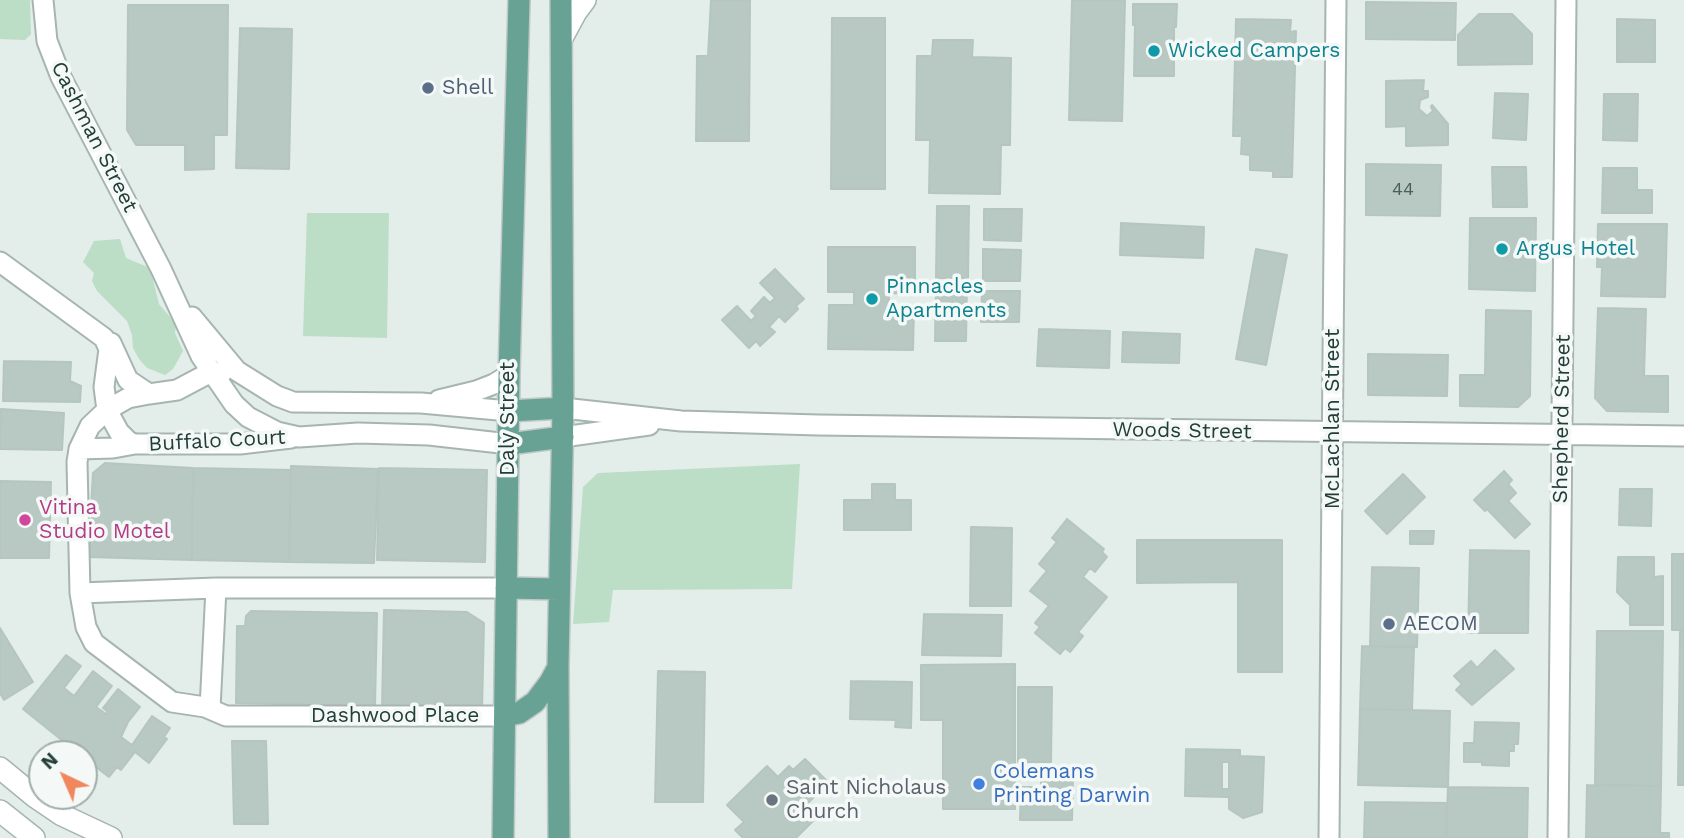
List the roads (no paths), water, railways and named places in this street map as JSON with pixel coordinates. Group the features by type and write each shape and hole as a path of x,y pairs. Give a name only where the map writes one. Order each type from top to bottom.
{"main road":[{"name":"Daly Street","path":"503,838 509,375 519,0"},
{"path":"559,838 558,667 563,437 561,0"},
{"path":"509,411 563,408"},
{"path":"509,444 563,437"},
{"path":"506,589 559,589"},
{"name":"Dashwood Place","path":"505,716 519,713 535,702 558,667"}],"street":[{"name":"Cashman Street","path":"43,0 45,27 54,61 211,372"},
{"path":"563,36 586,0"},
{"name":"McLachlan Street","path":"1329,838 1336,0"},
{"name":"Shepherd Street","path":"1558,838 1566,0"},
{"path":"0,262 101,336 113,347 128,380 149,394"},
{"name":"Cashman Street","path":"161,270 200,329 237,371"},
{"path":"101,336 109,356 104,387 107,410"},
{"path":"79,449 90,426 107,410 128,398 177,390 211,372 237,371 277,396 306,403 430,403 476,391 509,375"},
{"path":"211,372 234,404 261,426 276,432 299,437 358,433 429,435 509,444"},
{"path":"261,426 277,396"},
{"path":"358,403 358,433"},
{"path":"421,403 509,411"},
{"name":"Woods Street","path":"563,408 681,421 1333,433 1684,436"},
{"name":"Buffalo Court","path":"107,410 123,438 135,444"},
{"name":"Woods Street","path":"563,437 681,421"},
{"name":"Buffalo Court","path":"79,449 105,449 135,444 248,444 299,437"},
{"name":"Dashwood Place","path":"79,449 80,593 86,627 94,643 172,702 211,709 226,716 505,716"},
{"path":"211,709 216,588"},
{"path":"80,593 216,588 506,589"},
{"path":"0,768 62,815 111,838"},
{"path":"0,811 34,838"}],"place":[{"name":"Wicked Campers","path":"1154,51"},
{"name":"Shell","path":"428,88"},
{"name":"Argus Hotel","path":"1502,249"},
{"name":"Pinnacles Apartments","path":"872,299"},
{"name":"Vitina Studio Motel","path":"25,520"},
{"name":"AECOM","path":"1389,624"},
{"name":"Colemans Printing Darwin","path":"979,784"},
{"name":"Saint Nicholaus Church","path":"772,800"}]}
